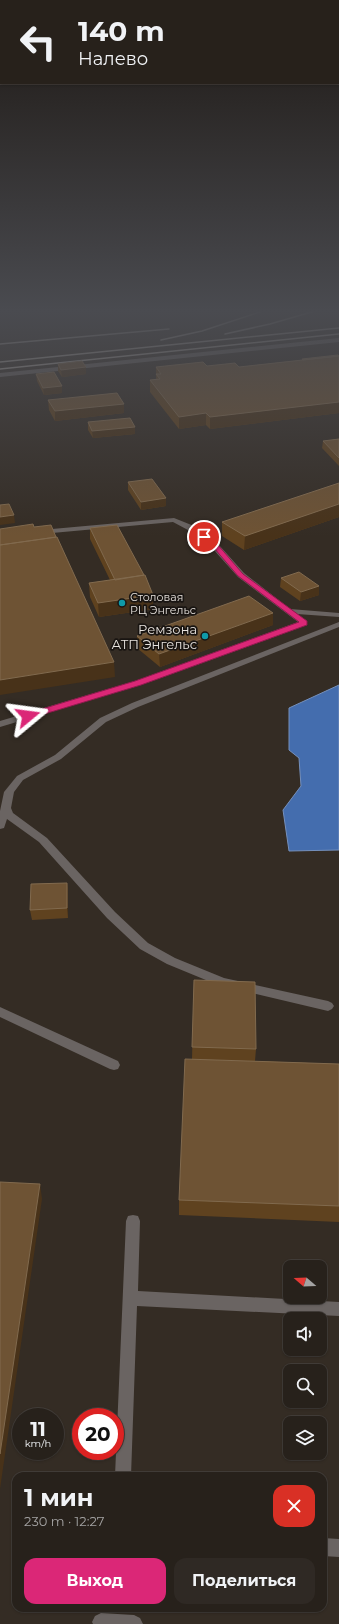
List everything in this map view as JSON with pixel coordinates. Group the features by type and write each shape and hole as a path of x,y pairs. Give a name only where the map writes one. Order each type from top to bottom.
{"lane":[{"path":"0,724 138,683 304,623 240,575 216,547 191,528 174,520 31,532"},
{"path":"287,611 335,615"},
{"path":"0,826 9,792 20,778 58,757 103,720 135,705 339,624"},
{"path":"6,808 9,815 43,840 112,915 144,946 171,961 222,982 328,1006"},
{"path":"0,1012 114,1065"},
{"path":"123,1472 133,1221"},
{"path":"129,1298 339,1309"},
{"path":"327,1547 339,1548"},
{"path":"100,1622 134,1624"}],"water":[{"path":"339,685 339,850 289,851 283,810 301,786 299,758 289,750 289,708"}],"building":[{"path":"41,385 62,386 43,388"},
{"path":"154,385 339,385 339,402 210,417 206,413 179,417"},
{"path":"117,393 124,404 55,411 48,400"},
{"path":"130,418 135,427 92,431 88,422"},
{"path":"339,439 339,458 323,441"},
{"path":"152,479 166,498 141,502 128,482"},
{"path":"339,483 339,504 245,536 222,522"},
{"path":"9,504 14,515 0,517 0,505"},
{"path":"33,524 34,527 51,525 56,537 0,545 0,529"},
{"path":"117,525 144,575 115,580 90,528"},
{"path":"57,537 114,662 0,680 0,545"},
{"path":"299,572 319,586 301,592 281,578"},
{"path":"145,575 153,595 98,603 89,583"},
{"path":"249,596 273,613 159,654 137,636"},
{"path":"67,883 67,908 30,910 31,884"},
{"path":"194,980 255,982 256,1049 192,1047"},
{"path":"185,1059 339,1064 339,1206 179,1200"},
{"path":"0,1182 40,1184 0,1454"}],"place":[{"name":"Столовая РЦ Энгельс","path":"122,603"},
{"name":"Ремзона АТП Энгельс","path":"205,636"}],"route":[{"path":"28,716 138,683 304,623 240,575 216,547 204,537"}]}
